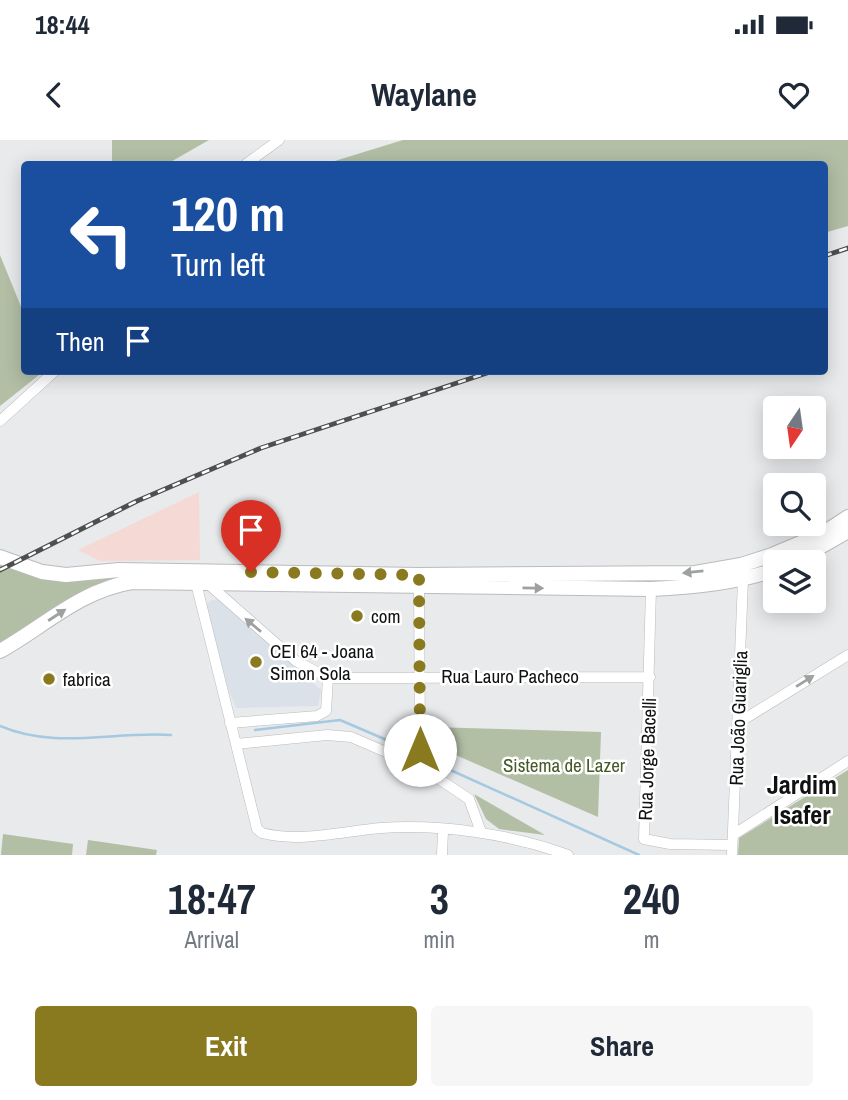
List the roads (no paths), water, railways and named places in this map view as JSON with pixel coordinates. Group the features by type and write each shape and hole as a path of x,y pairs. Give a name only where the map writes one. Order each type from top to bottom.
{"main road":[{"path":"419,584 695,573 760,559 822,534 848,517"},
{"path":"815,550 848,531"},
{"path":"0,557 54,575 119,570 199,579"},
{"path":"743,580 760,559"},
{"path":"0,651 95,592 132,582 199,579 651,589 743,580 763,574"}],"street":[{"path":"250,161 279,140"},
{"path":"0,421 51,375"},
{"path":"199,579 296,661 328,678 326,711 317,716 230,723"},
{"path":"199,579 230,723 257,829 262,833 315,835 384,828 481,832 568,855"},
{"name":"Rua João Guariglia","path":"732,845 743,580"},
{"path":"419,584 420,750 449,752 421,767"},
{"name":"Rua Jorge Bacelli","path":"651,589 643,839 670,844 732,845"},
{"path":"738,723 848,655"},
{"name":"Rua Lauro Pacheco","path":"328,678 650,677"},
{"path":"739,698 753,709 763,708"},
{"path":"236,744 327,734 351,737 421,767 469,799 481,832"},
{"path":"732,845 752,823 848,761"},
{"path":"734,813 740,820 752,823"},
{"path":"442,855 443,831"}],"waterway":[{"path":"255,730 340,720 403,747"},
{"path":"0,726 42,737 171,735"},
{"path":"437,764 639,855"}],"railway":[{"path":"828,255 848,248"},
{"path":"0,570 137,501 261,448 481,375"}],"place":[{"name":"com","path":"357,616"},
{"name":"CEI 64 - Joana Simon Sola","path":"256,662"},
{"name":"fabrica","path":"49,679"}],"district":[{"name":"Jardim Isafer","path":"802,799"}],"park label":[{"name":"Sistema de Lazer","path":"564,765"}]}
